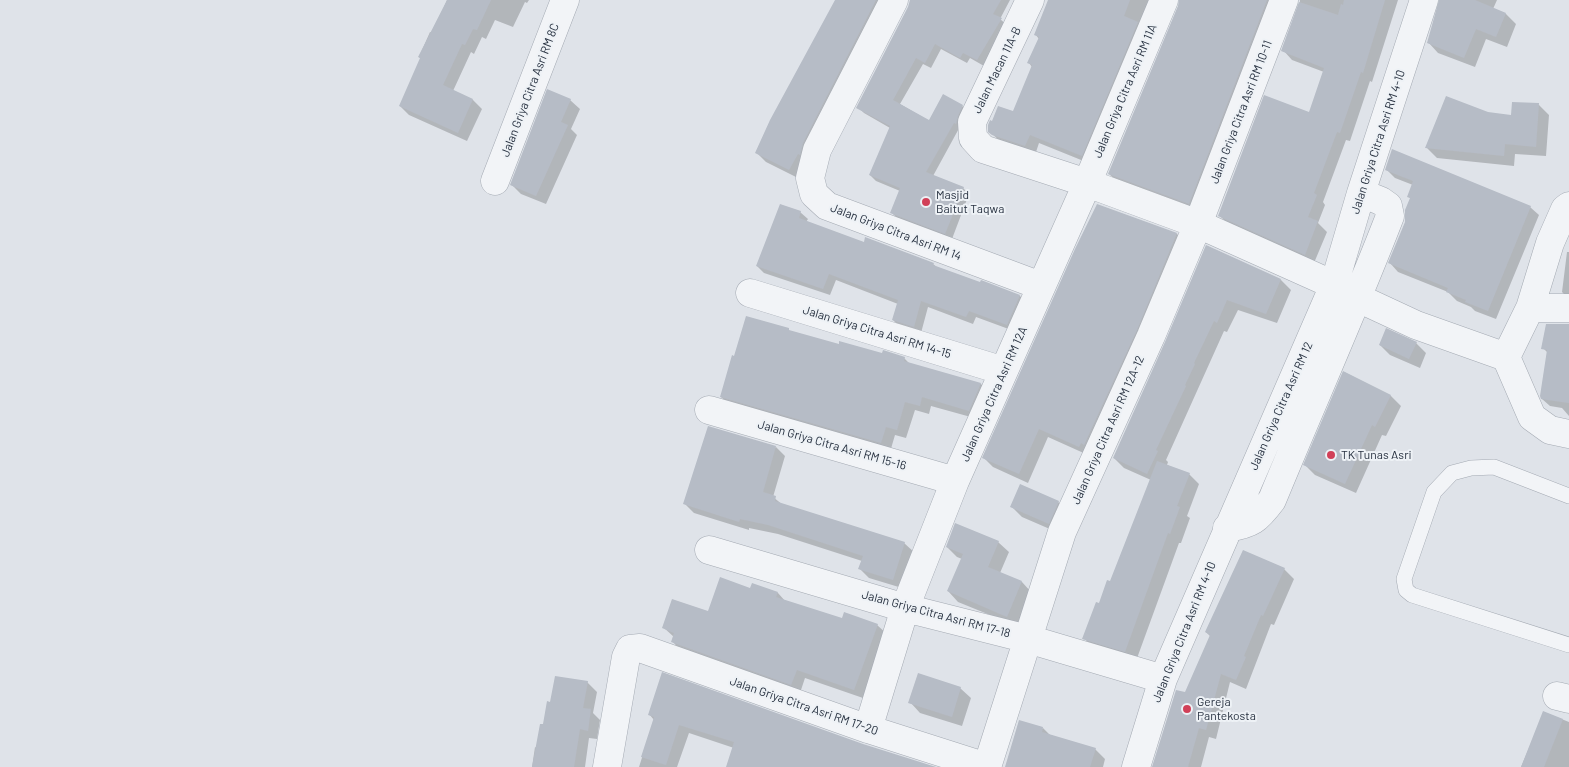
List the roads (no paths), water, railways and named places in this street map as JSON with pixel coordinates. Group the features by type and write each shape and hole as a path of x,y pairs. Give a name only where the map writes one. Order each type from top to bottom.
{"street":[{"name":"Jalan Griya Citra Asri RM 8C","path":"495,181 566,0"},
{"name":"Jalan Griya Citra Asri RM 14","path":"894,0 817,150 810,178 814,194 827,206 1041,286"},
{"name":"Jalan Macan 11A-B","path":"1030,0 972,122 973,138 983,149 1087,183 1198,224 1334,285 1416,325 1506,357"},
{"name":"Jalan Griya Citra Asri RM 11A","path":"1087,183 1164,0"},
{"name":"Jalan Griya Citra Asri RM 10-11","path":"1198,224 1284,0"},
{"name":"Jalan Griya Citra Asri RM 4-10","path":"1334,285 1361,193 1424,0"},
{"name":"Jalan Griya Citra Asri RM 12A","path":"868,729 905,608 955,481 1087,183"},
{"path":"1228,528 1244,525 1259,517 1272,500 1328,364 1358,298 1390,216 1388,206 1361,193"},
{"path":"1569,206 1564,210 1550,243 1530,308 1506,357 1532,417 1550,430 1569,434"},
{"name":"Jalan Griya Citra Asri RM 12A-12","path":"987,767 1062,532 1151,336 1198,224"},
{"name":"Jalan Griya Citra Asri RM 12","path":"1228,528 1334,285"},
{"name":"Jalan Griya Citra Asri RM 14-15","path":"750,293 1004,371"},
{"path":"1530,308 1569,308"},
{"name":"Jalan Griya Citra Asri RM 15-16","path":"709,410 955,481"},
{"name":"Jalan Griya Citra Asri RM 4-10","path":"1136,767 1163,679 1228,528"},
{"name":"Jalan Griya Citra Asri RM 17-18","path":"709,550 905,608 1028,639 1163,679"},
{"name":"Jalan Griya Citra Asri RM 17-20","path":"608,767 626,658 630,649 640,648 868,729 987,767"}],"lane":[{"path":"1569,496 1494,467 1471,468 1452,473 1434,492 1404,579 1406,590 1412,595 1569,645"}],"place":[{"name":"Masjid Baitut Taqwa","path":"926,202"},
{"name":"TK Tunas Asri","path":"1331,455"},
{"name":"Gereja Pantekosta","path":"1187,709"}]}
